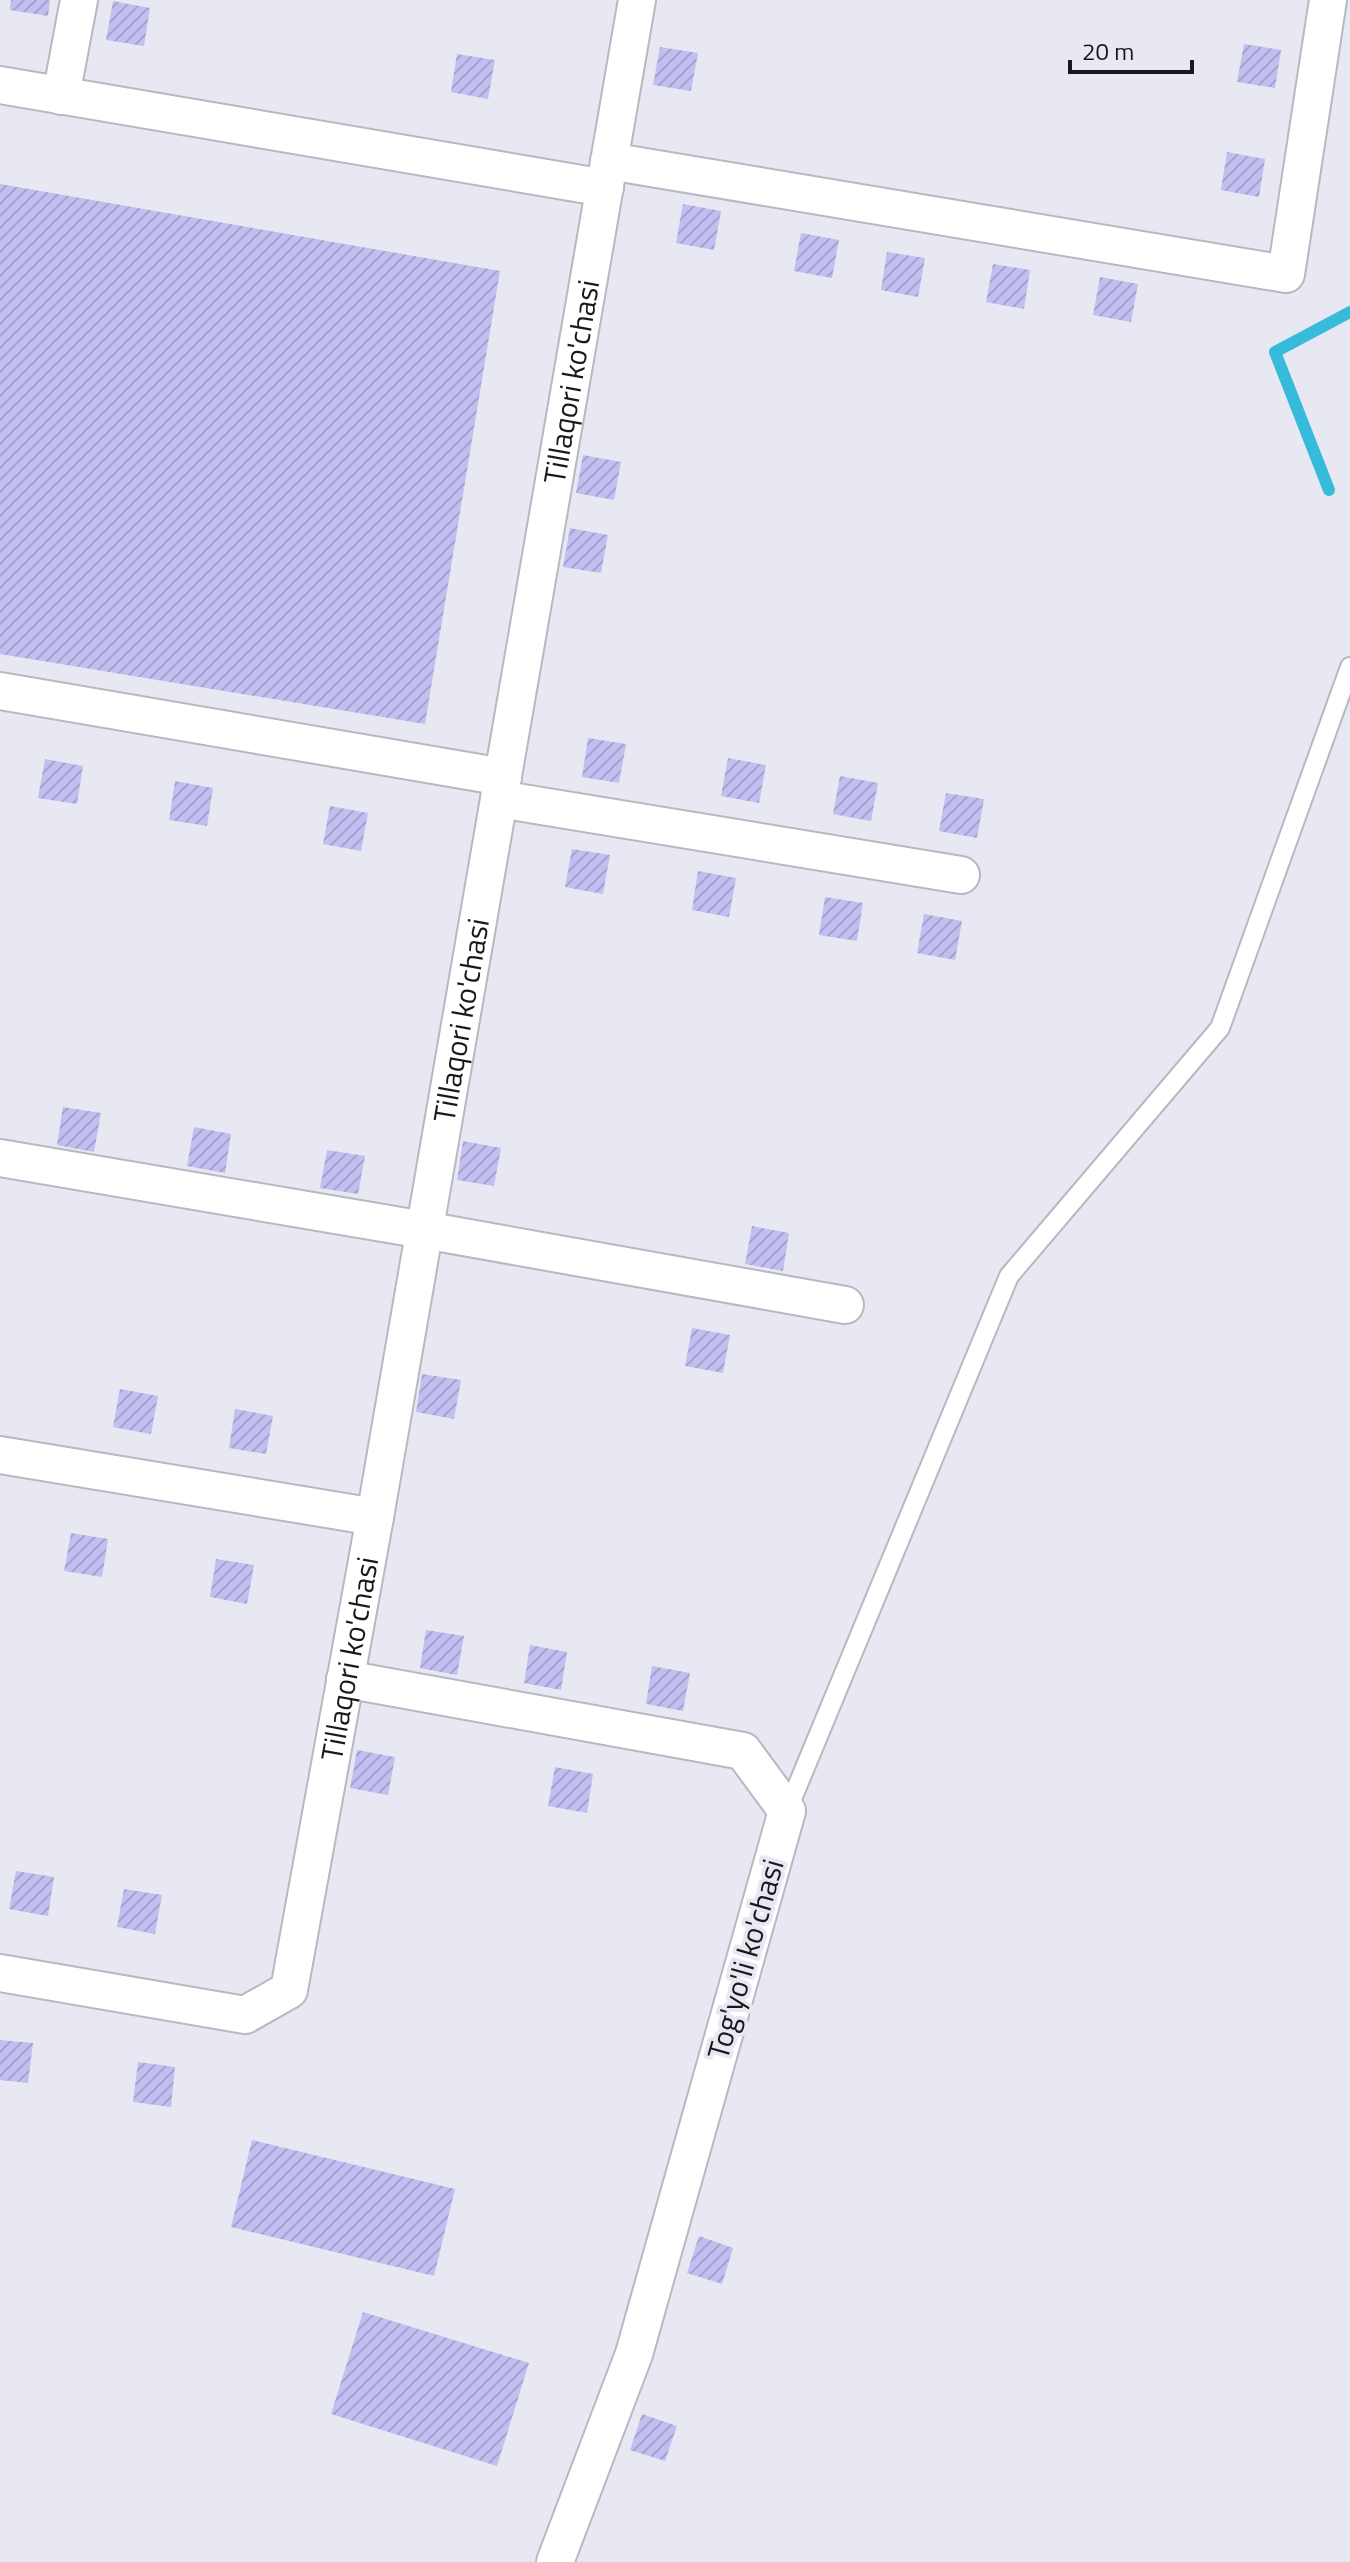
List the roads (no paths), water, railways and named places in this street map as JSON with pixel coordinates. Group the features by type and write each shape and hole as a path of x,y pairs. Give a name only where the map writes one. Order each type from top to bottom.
{"street":[{"path":"61,96 79,0"},
{"name":"Tillaqori ko'chasi","path":"0,1973 245,2015 289,1990 375,1517 637,0"},
{"path":"0,85 1286,274 1328,0"},
{"path":"0,691 961,875"},
{"path":"0,1158 845,1305"},
{"path":"0,1455 375,1517"},
{"path":"345,1679 743,1751 787,1811"},
{"name":"Tog'yo'li ko'chasi","path":"555,2562 634,2354 787,1811"}],"lane":[{"path":"787,1811 1009,1276 1220,1028 1350,667"}],"waterway":[{"path":"1329,490 1275,352 1350,312"}]}
